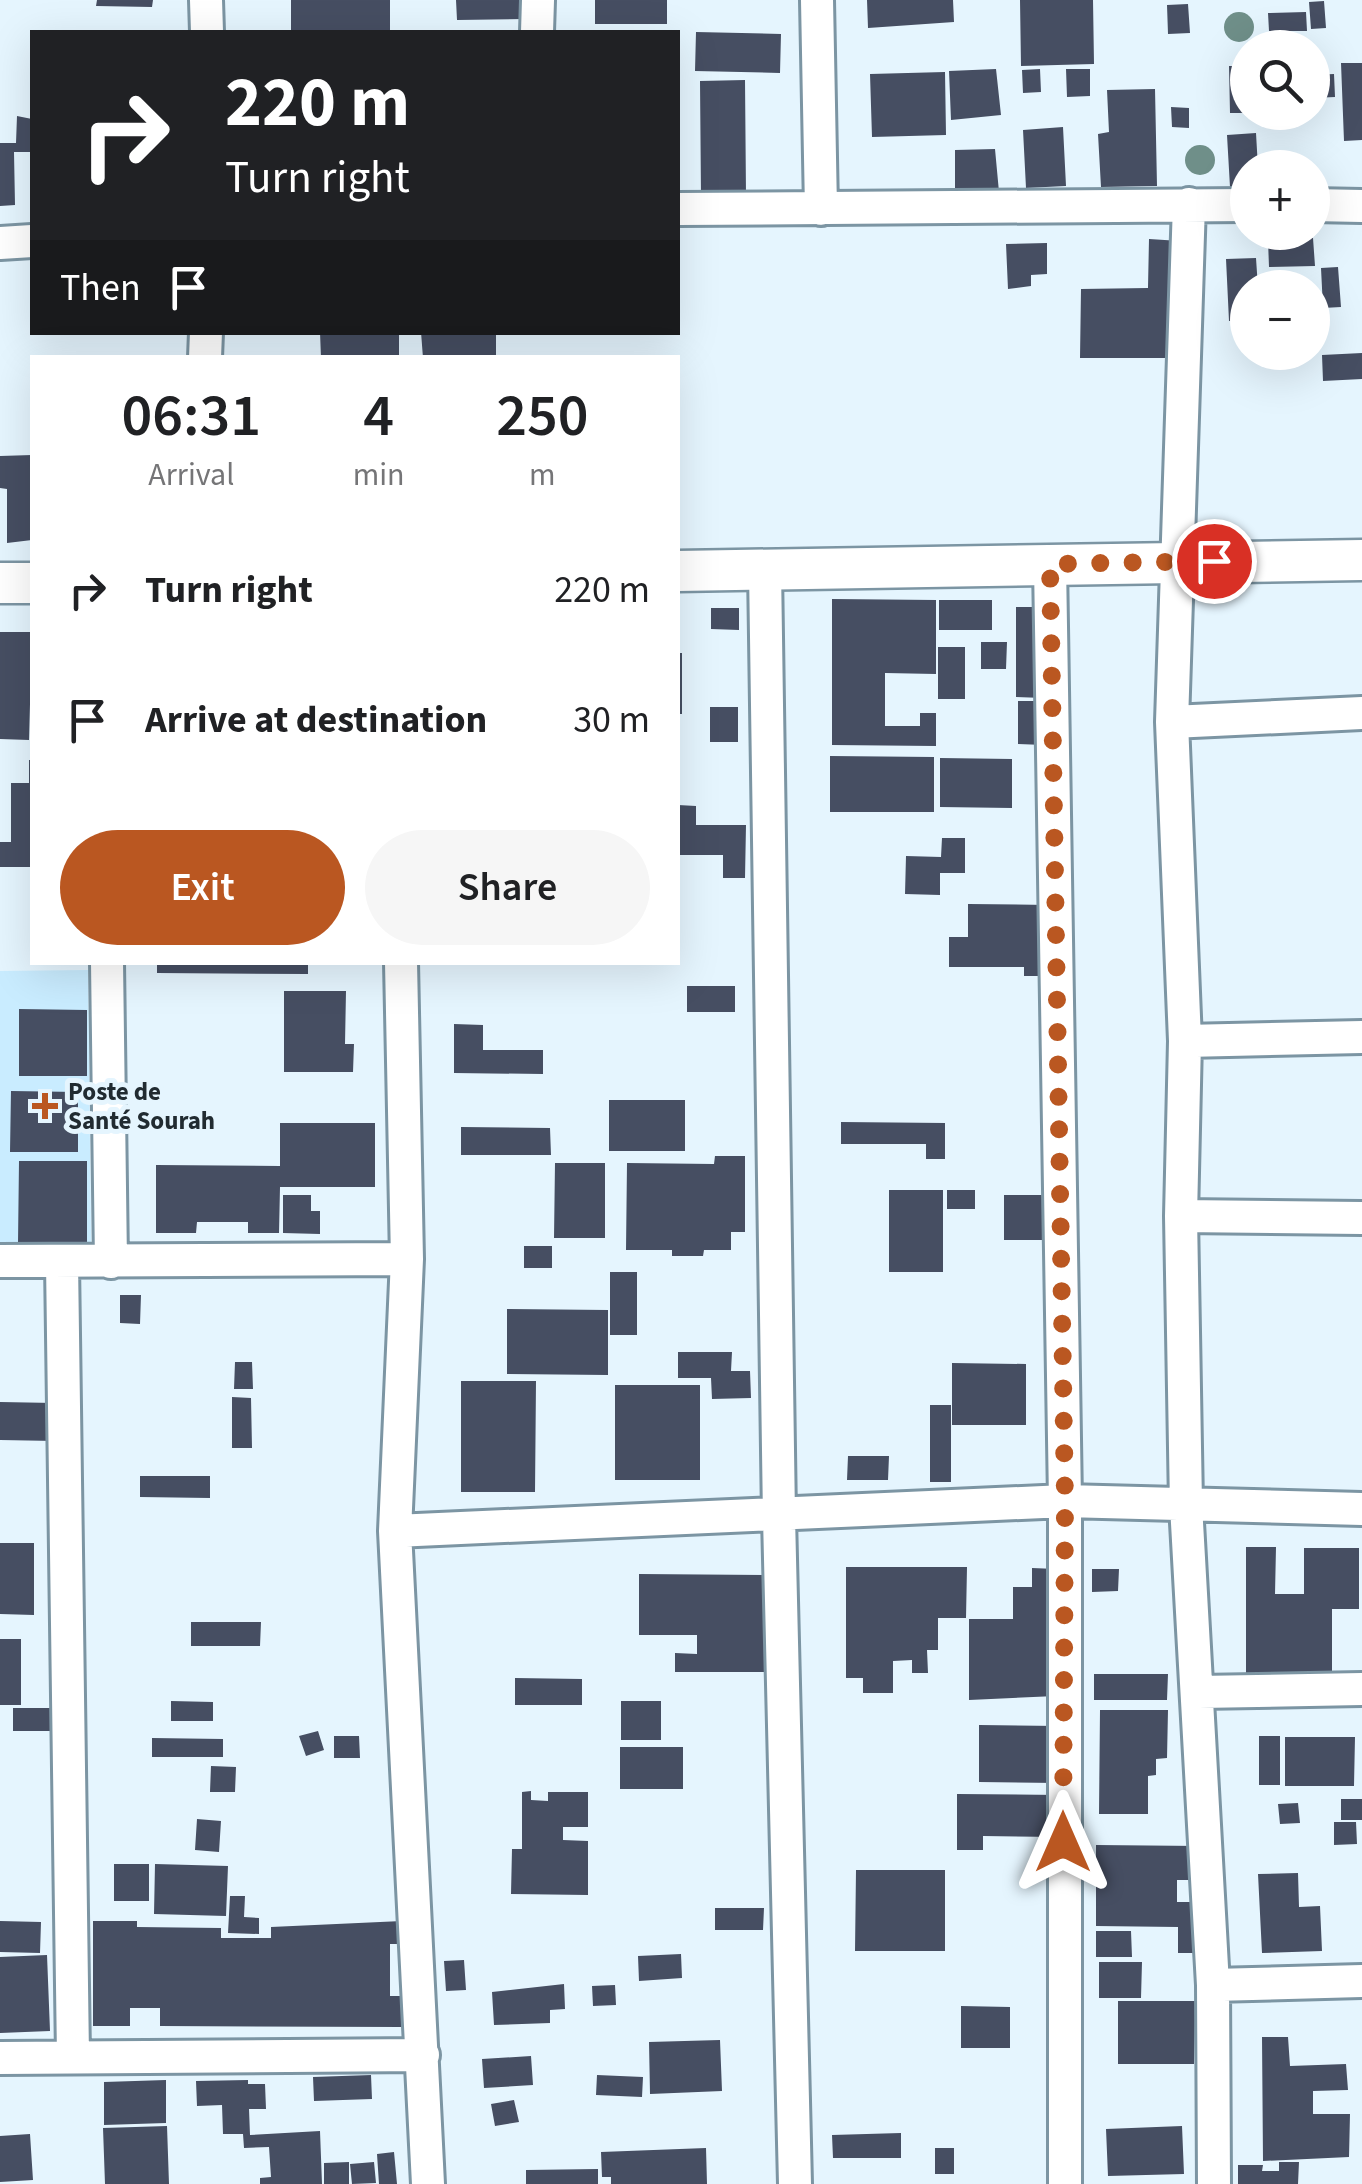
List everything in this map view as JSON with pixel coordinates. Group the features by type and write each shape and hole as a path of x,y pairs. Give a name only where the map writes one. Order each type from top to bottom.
{"street":[{"path":"206,0 207,30"},
{"path":"538,0 538,30"},
{"path":"816,0 821,209"},
{"path":"1189,204 1172,722 1185,1040 1181,1216 1186,1504 1213,1985 1214,2184"},
{"path":"680,209 1230,204"},
{"path":"1330,205 1362,206"},
{"path":"0,243 30,241"},
{"path":"680,571 1362,560"},
{"path":"1050,564 1065,1501 1065,2184"},
{"path":"765,569 778,1516 795,2184"},
{"path":"0,584 30,583"},
{"path":"1172,722 1362,713"},
{"path":"107,965 111,1262"},
{"path":"401,965 407,1259 395,1531 428,2184"},
{"path":"1185,1040 1362,1037"},
{"path":"1181,1216 1362,1218"},
{"path":"0,1261 407,1259"},
{"path":"62,1262 74,2057"},
{"path":"395,1531 1065,1501 1362,1509"},
{"path":"1199,1692 1362,1689"},
{"path":"1213,1985 1362,1981"},
{"path":"0,2058 423,2054"}],"shaded area":[{"name":"Poste de Santé Sourah","path":"88,970 91,1242 0,1242 0,971"}],"building":[{"path":"97,0 153,0 152,7 96,6"},
{"path":"291,0 390,0 390,30 291,30"},
{"path":"456,0 523,0 524,19 457,20"},
{"path":"595,0 667,0 667,24 595,24"},
{"path":"867,0 953,0 954,22 868,28"},
{"path":"1020,0 1093,0 1094,64 1021,66"},
{"path":"1324,1 1326,28 1311,29 1309,2"},
{"path":"1188,4 1190,33 1168,34 1167,5"},
{"path":"1306,12 1307,30 1269,30 1268,13"},
{"path":"696,32 781,34 780,73 695,71"},
{"path":"1341,63 1362,63 1362,140 1344,141"},
{"path":"996,69 1001,115 951,120 949,71"},
{"path":"1040,69 1041,92 1023,93 1022,70"},
{"path":"1066,69 1090,69 1090,96 1067,97"},
{"path":"945,72 946,135 872,137 870,74"},
{"path":"1330,74 1334,74 1335,97 1330,97"},
{"path":"745,80 746,196 701,197 700,81"},
{"path":"1155,89 1157,186 1101,187 1098,134 1109,132 1107,90"},
{"path":"1171,107 1189,108 1189,128 1172,127"},
{"path":"17,116 30,119 30,152 14,152 15,205 0,206 0,143 16,143"},
{"path":"1063,127 1066,186 1026,188 1023,130"},
{"path":"1256,133 1257,150 1230,150 1230,187 1227,135"},
{"path":"995,149 999,192 955,191 955,150"},
{"path":"1149,239 1180,241 1179,358 1080,358 1081,289 1148,288"},
{"path":"1047,243 1047,274 1031,275 1031,286 1008,289 1006,244"},
{"path":"1268,250 1314,250 1315,266 1269,267"},
{"path":"1256,258 1257,270 1230,270 1230,321 1229,321 1226,259"},
{"path":"1338,267 1341,307 1330,308 1330,270 1321,268"},
{"path":"320,335 399,335 399,355 321,355"},
{"path":"421,335 496,335 496,355 423,355"},
{"path":"1362,353 1362,379 1323,381 1323,370 1330,370 1330,355"},
{"path":"30,455 30,540 7,543 7,489 0,488 0,456"},
{"path":"832,599 936,600 936,674 885,673 885,726 920,726 920,713 936,713 936,746 832,745"},
{"path":"939,600 992,600 992,630 939,630"},
{"path":"1016,607 1043,607 1043,698 1016,697"},
{"path":"711,608 739,608 739,630 711,629"},
{"path":"0,632 30,632 29,740 0,739"},
{"path":"981,642 1007,642 1006,669 981,669"},
{"path":"938,647 965,647 965,699 938,699"},
{"path":"680,653 682,653 680,714"},
{"path":"1018,701 1044,701 1044,745 1018,744"},
{"path":"710,707 738,707 738,742 710,742"},
{"path":"830,756 934,757 934,812 830,812"},
{"path":"940,758 1012,759 1012,808 940,807"},
{"path":"30,760 30,867 0,867 0,842 11,842 11,783 29,783"},
{"path":"680,805 696,806 696,825 746,825 745,878 723,878 723,855 680,855"},
{"path":"942,838 965,838 965,873 940,873 940,895 905,894 906,856 941,857"},
{"path":"968,904 1049,905 1049,976 1024,976 1024,967 949,967 949,937 968,937"},
{"path":"157,965 308,965 308,974 157,973"},
{"path":"687,986 735,986 735,1012 687,1012"},
{"path":"284,991 346,991 345,1044 354,1044 353,1072 284,1072"},
{"path":"19,1009 87,1010 87,1076 19,1076"},
{"path":"454,1024 483,1025 483,1050 543,1050 543,1074 454,1073"},
{"path":"11,1091 78,1092 78,1152 10,1152"},
{"path":"609,1100 685,1100 685,1151 609,1151"},
{"path":"841,1122 945,1123 945,1159 926,1159 926,1144 841,1144"},
{"path":"280,1123 375,1123 375,1187 280,1187 279,1233 248,1233 248,1222 197,1222 196,1233 156,1233 156,1165 280,1166"},
{"path":"461,1127 550,1128 551,1155 461,1155"},
{"path":"715,1156 745,1156 745,1232 731,1232 731,1250 704,1250 703,1256 672,1256 672,1250 626,1250 627,1163 714,1164"},
{"path":"19,1161 87,1161 87,1243 18,1243"},
{"path":"555,1163 605,1163 605,1238 554,1238"},
{"path":"889,1190 943,1190 943,1272 889,1272"},
{"path":"947,1190 975,1190 975,1209 947,1209"},
{"path":"283,1195 311,1195 311,1211 320,1211 320,1234 283,1233"},
{"path":"1004,1195 1048,1195 1048,1240 1004,1240"},
{"path":"524,1246 552,1246 552,1268 524,1268"},
{"path":"610,1272 637,1272 637,1335 610,1335"},
{"path":"120,1295 141,1295 140,1324 120,1323"},
{"path":"507,1309 608,1310 608,1375 507,1374"},
{"path":"678,1352 732,1352 731,1371 750,1371 751,1398 712,1399 711,1378 678,1378"},
{"path":"235,1362 252,1362 253,1389 234,1389"},
{"path":"952,1363 1026,1364 1026,1425 952,1425"},
{"path":"461,1381 536,1381 535,1492 461,1492"},
{"path":"615,1385 700,1385 700,1480 615,1480"},
{"path":"232,1397 251,1398 252,1448 232,1448"},
{"path":"0,1402 55,1403 56,1441 0,1440"},
{"path":"930,1405 951,1405 951,1482 930,1482"},
{"path":"848,1456 889,1456 888,1480 847,1480"},
{"path":"140,1476 210,1476 210,1498 140,1497"},
{"path":"0,1543 34,1543 34,1615 0,1614"},
{"path":"1246,1547 1276,1547 1275,1594 1304,1594 1304,1548 1359,1548 1359,1609 1332,1609 1332,1675 1246,1675"},
{"path":"846,1567 967,1567 966,1618 938,1618 938,1650 927,1650 928,1673 912,1673 912,1660 893,1661 893,1693 863,1693 863,1678 846,1678"},
{"path":"1032,1568 1056,1569 1056,1696 969,1700 969,1619 1013,1619 1013,1587 1032,1587"},
{"path":"1092,1569 1119,1569 1118,1591 1092,1592"},
{"path":"639,1574 767,1575 766,1672 675,1672 675,1653 697,1654 697,1635 639,1635"},
{"path":"191,1622 261,1622 260,1646 191,1646"},
{"path":"0,1639 21,1639 21,1705 0,1705"},
{"path":"1094,1674 1168,1674 1167,1700 1094,1700"},
{"path":"515,1678 582,1679 582,1705 515,1705"},
{"path":"171,1701 213,1702 213,1721 171,1721"},
{"path":"621,1701 661,1701 661,1740 621,1740"},
{"path":"13,1708 64,1708 64,1731 13,1731"},
{"path":"1100,1710 1168,1710 1167,1758 1156,1759 1156,1775 1148,1776 1148,1814 1099,1814"},
{"path":"979,1725 1058,1726 1057,1783 979,1782"},
{"path":"318,1731 324,1750 306,1756 299,1736"},
{"path":"334,1736 359,1736 360,1758 334,1758"},
{"path":"1259,1736 1280,1736 1280,1785 1259,1785"},
{"path":"1285,1737 1355,1737 1354,1786 1285,1786"},
{"path":"152,1738 223,1739 223,1757 152,1757"},
{"path":"620,1747 683,1747 683,1789 620,1789"},
{"path":"211,1766 236,1767 235,1792 210,1792"},
{"path":"531,1791 531,1800 548,1801 548,1792 588,1792 588,1827 563,1827 563,1840 588,1841 588,1895 511,1894 512,1849 522,1849 522,1792"},
{"path":"957,1794 1059,1795 1059,1837 983,1836 983,1850 957,1850"},
{"path":"1341,1799 1362,1799 1362,1820 1341,1820"},
{"path":"1298,1803 1300,1823 1280,1824 1278,1804"},
{"path":"197,1819 221,1821 219,1852 195,1850"},
{"path":"1334,1822 1356,1822 1357,1844 1334,1845"},
{"path":"1096,1845 1200,1846 1200,1880 1177,1880 1177,1902 1199,1902 1199,1953 1178,1953 1178,1927 1096,1926"},
{"path":"114,1864 149,1864 149,1901 114,1901"},
{"path":"155,1864 228,1866 226,1916 154,1914"},
{"path":"856,1870 945,1870 945,1951 855,1951"},
{"path":"1298,1873 1299,1907 1320,1906 1322,1951 1262,1953 1258,1874"},
{"path":"230,1896 245,1896 244,1917 259,1918 259,1934 228,1933"},
{"path":"715,1908 764,1908 763,1930 715,1930"},
{"path":"0,1921 41,1922 40,1953 0,1952"},
{"path":"93,1921 137,1921 137,1927 221,1928 221,1938 271,1938 271,1927 402,1921 402,1944 390,1944 390,1996 402,1996 402,2027 160,2026 160,2008 130,2008 130,2026 93,2026"},
{"path":"1096,1931 1131,1931 1132,1957 1096,1957"},
{"path":"681,1954 682,1978 639,1981 638,1956"},
{"path":"47,1955 50,2031 0,2033 0,1957"},
{"path":"464,1960 466,1990 446,1991 444,1961"},
{"path":"1099,1962 1142,1962 1141,1998 1099,1998"},
{"path":"564,1984 565,2009 550,2010 550,2023 494,2025 492,1992"},
{"path":"615,1985 616,2005 593,2006 592,1986"},
{"path":"1118,2001 1202,2001 1202,2021 1195,2021 1194,2064 1118,2064"},
{"path":"961,2006 1010,2007 1010,2048 961,2048"},
{"path":"1262,2037 1288,2037 1290,2066 1346,2064 1348,2090 1313,2091 1313,2114 1350,2114 1349,2157 1263,2161"},
{"path":"720,2040 722,2091 650,2094 649,2042"},
{"path":"531,2056 533,2085 484,2088 482,2059"},
{"path":"371,2075 372,2099 314,2101 313,2077"},
{"path":"597,2075 643,2077 642,2097 596,2095"},
{"path":"166,2080 166,2123 104,2125 104,2082"},
{"path":"248,2080 248,2084 265,2084 266,2109 249,2109 250,2135 320,2131 322,2184 260,2184 260,2178 271,2177 269,2147 244,2148 243,2134 223,2134 222,2105 197,2106 196,2081"},
{"path":"514,2100 519,2122 495,2126 491,2104"},
{"path":"167,2126 169,2184 105,2184 103,2128"},
{"path":"1182,2126 1184,2174 1108,2176 1106,2129"},
{"path":"901,2133 901,2158 833,2158 832,2135"},
{"path":"30,2134 33,2180 0,2182 0,2136"},
{"path":"706,2148 707,2184 611,2184 611,2177 602,2177 601,2152"},
{"path":"935,2148 954,2148 954,2174 935,2174"},
{"path":"394,2152 397,2184 379,2184 377,2154"},
{"path":"349,2162 349,2184 324,2184 324,2163"},
{"path":"374,2162 376,2183 352,2184 350,2164"},
{"path":"1279,2162 1299,2162 1298,2184 1238,2184 1238,2165 1263,2165 1262,2171 1279,2171"},
{"path":"598,2169 598,2184 526,2184 526,2170"}],"place":[{"name":"Poste de Santé Sourah","path":"45,1106"}],"route":[{"path":"1063,1842 1065,1501 1050,564 1214,561"}]}
